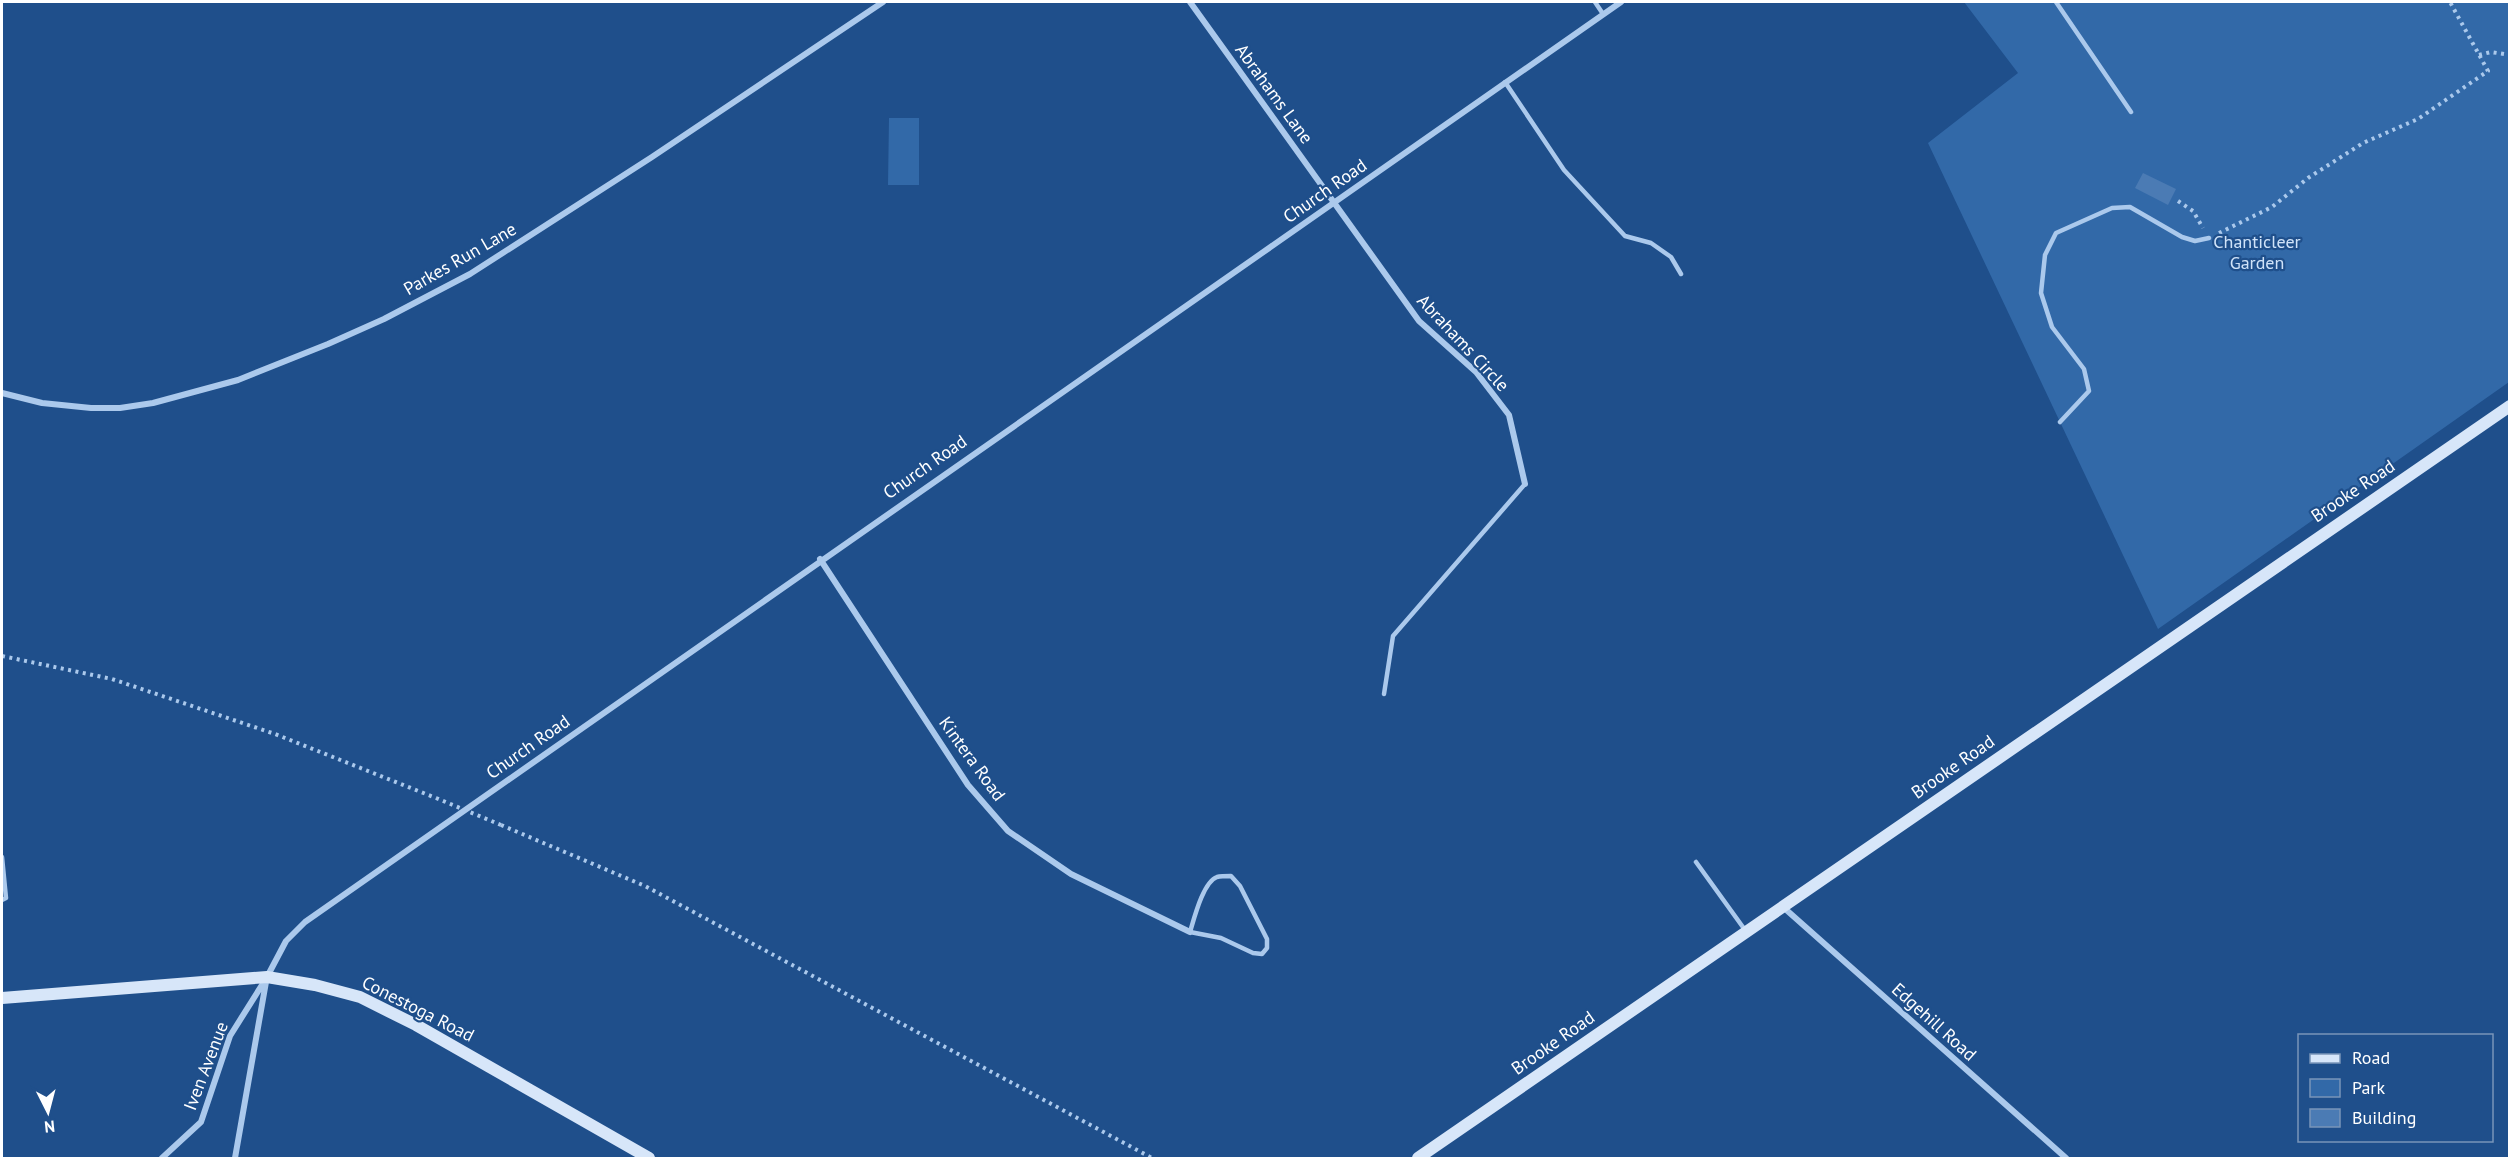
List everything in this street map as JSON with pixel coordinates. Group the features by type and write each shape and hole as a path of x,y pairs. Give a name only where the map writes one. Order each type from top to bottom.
{"main road":[{"name":"Brooke Road","path":"1418,1158 2510,406"},
{"name":"Conestoga Road","path":"2,998 267,977 315,985 360,997 416,1025 649,1158"}],"street":[{"name":"Parkes Run Lane","path":"2,393 42,403 91,408 120,408 153,403 238,380 328,344 384,319 470,274 652,157 883,2"},
{"name":"Abrahams Lane","path":"1190,2 1334,203"},
{"name":"Church Road","path":"267,977 286,941 305,922 820,558 1621,2"},
{"name":"Abrahams Circle","path":"1334,203 1419,321 1476,372 1509,416 1525,484"},
{"name":"Kintera Road","path":"820,558 968,785 1008,831 1071,874 1190,932"},
{"name":"Edgehill Road","path":"1783,907 2066,1158"},
{"name":"Iven Avenue","path":"162,1158 201,1122 230,1036 267,977"},
{"path":"235,1158 267,977"}],"lane":[{"path":"1595,2 1603,14"},
{"path":"2056,2 2131,112"},
{"path":"1504,82 1564,170 1609,219 1625,236 1651,243 1671,257 1681,274"},
{"path":"2060,422 2089,391 2084,369 2052,327 2041,293 2045,255 2056,233 2112,208 2130,207 2182,237 2195,241 2209,238"},
{"path":"1383,694 1393,636 1525,484"},
{"path":"2,857 6,898 2,900"},
{"path":"1696,862 1746,932"},
{"path":"1231,876 1240,886 1267,939 1267,948 1262,954 1253,954 1221,938 1190,932 1198,905 1211,881 1218,877 1231,876"}],"path":[{"path":"2178,201 2193,211 2209,238 2272,207 2308,178 2363,143 2418,119 2473,83 2488,72 2450,2"},
{"path":"2479,55 2491,52 2510,55"},
{"path":"2,656 111,679 275,734 436,798 645,886 1152,1158"}],"green space":[{"name":"Chanticleer Garden","path":"1964,2 2509,2 2509,382 2158,629 1928,143 2018,73"},
{"path":"889,118 919,118 919,185 888,185"}],"building":[{"path":"2143,173 2176,189 2168,205 2135,188"}]}
